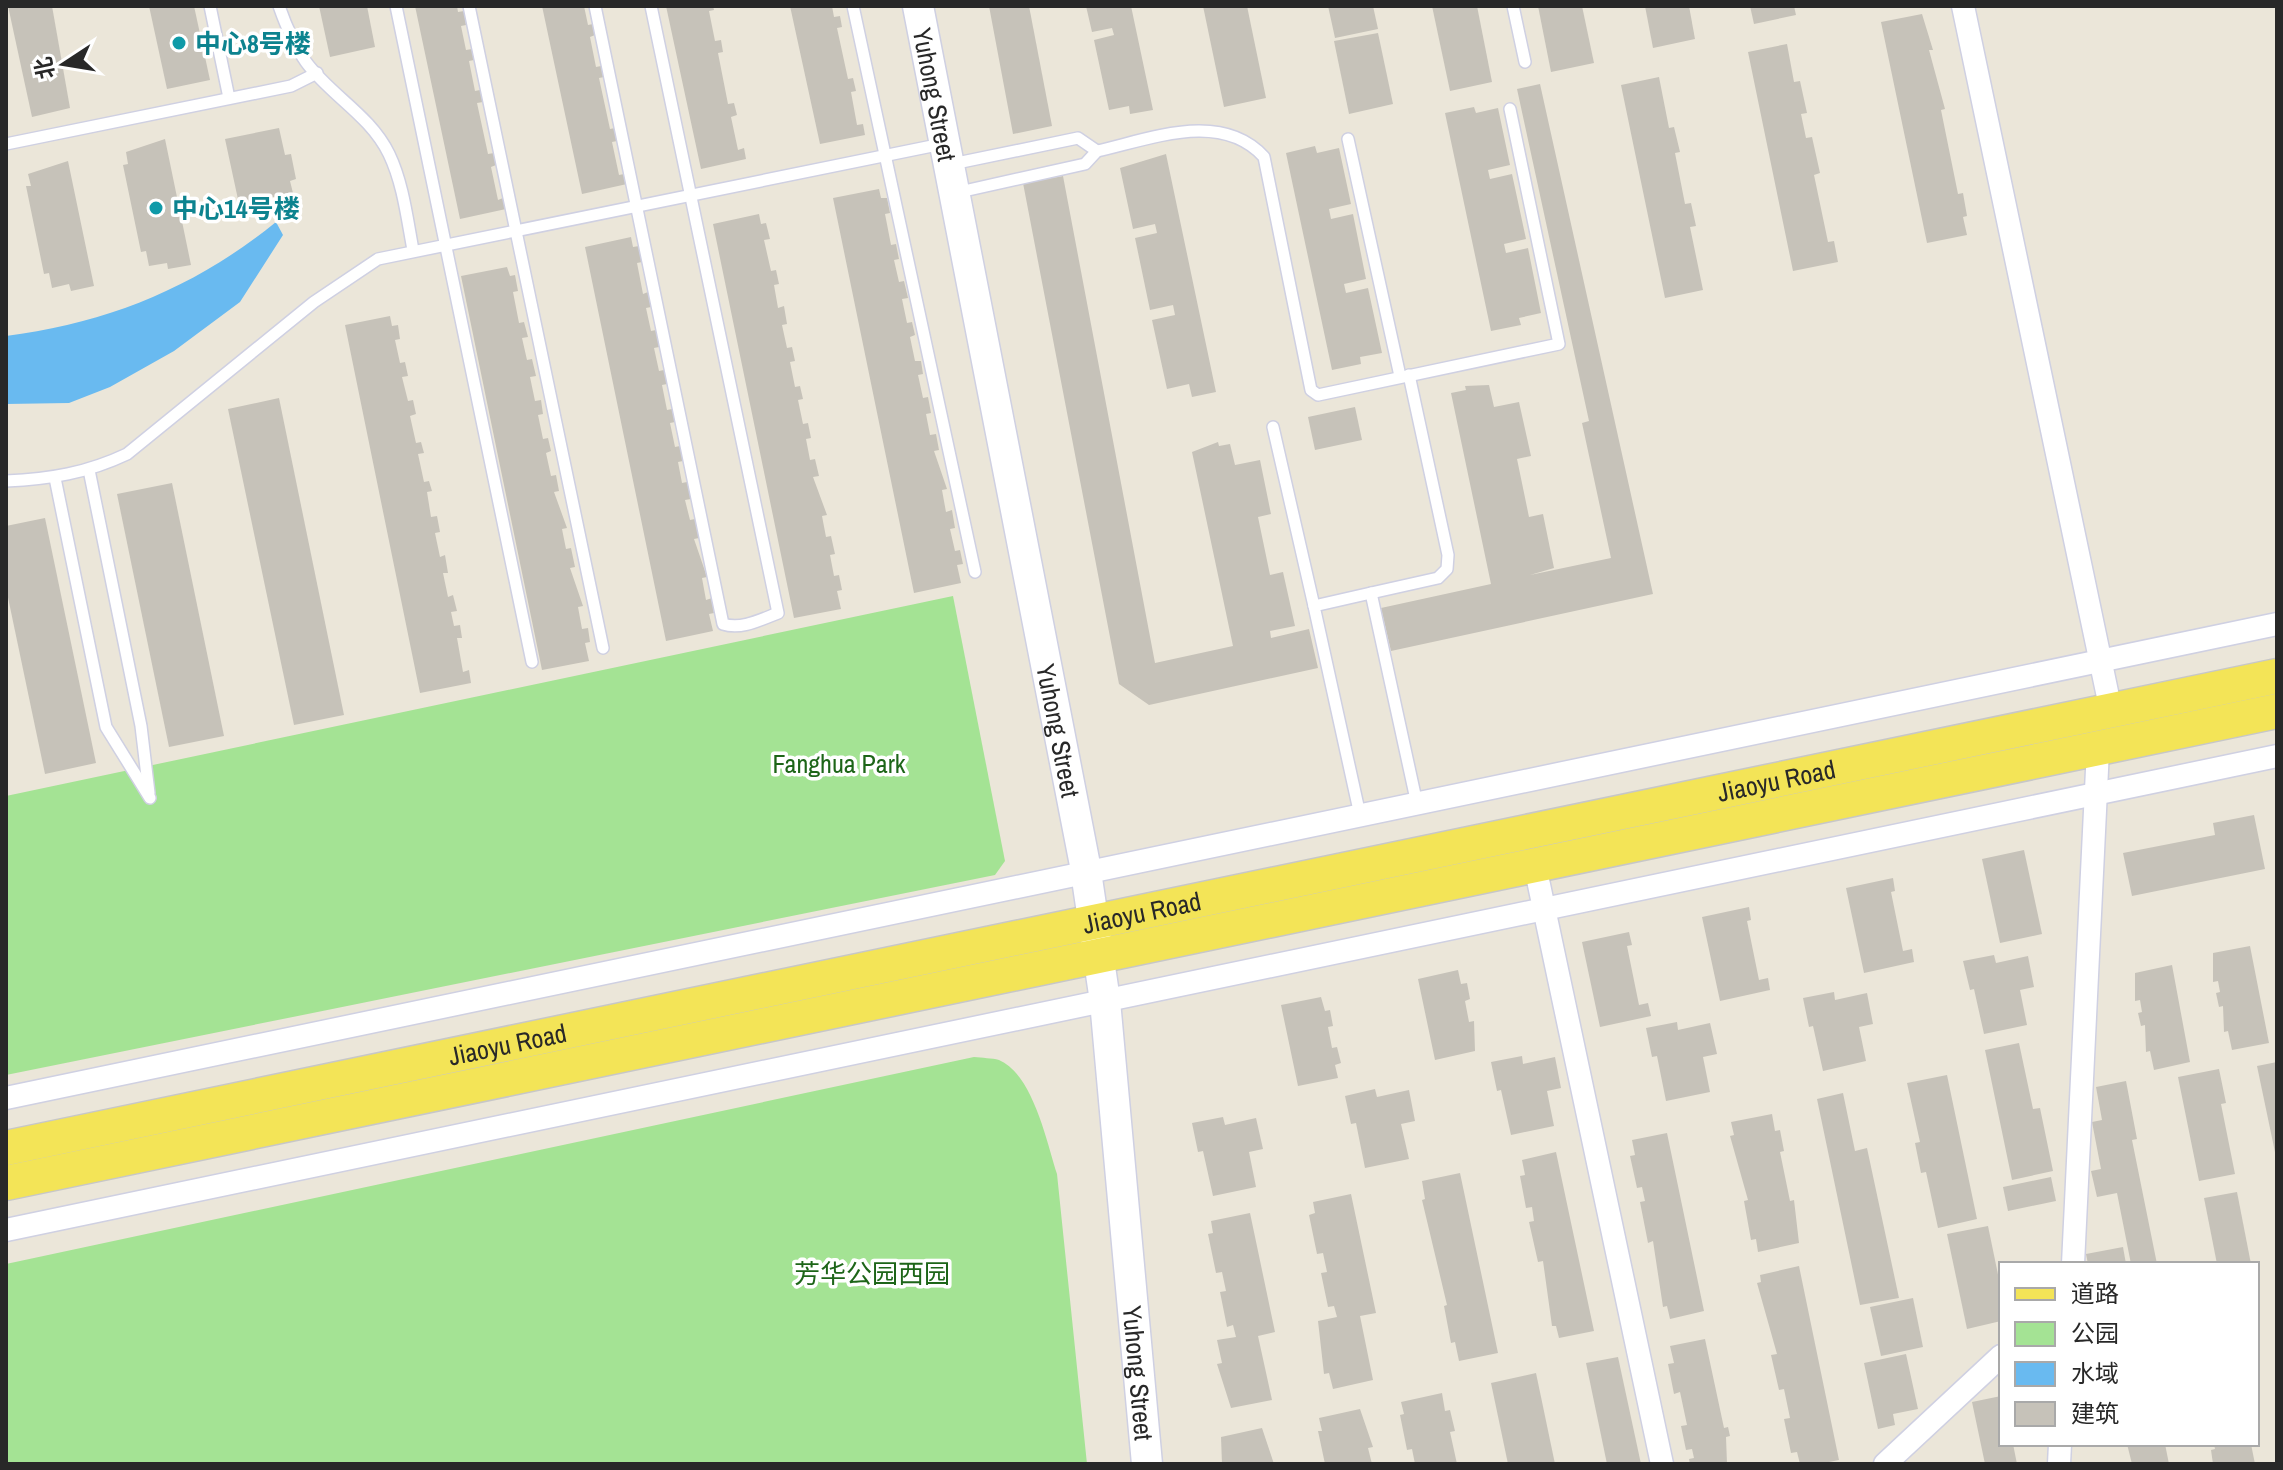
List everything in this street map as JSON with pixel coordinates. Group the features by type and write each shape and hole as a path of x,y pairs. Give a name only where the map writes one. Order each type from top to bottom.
{"main road":[{"name":"Jiaoyu Road","path":"6,1148 2277,676"},
{"name":"Jiaoyu Road","path":"6,1183 2277,711"}],"street":[{"name":"Yuhong Street","path":"918,6 1094,922 1105,1001 1147,1464"},
{"path":"1963,6 2111,711"},
{"path":"6,1098 2277,624"},
{"path":"2073,1262 2098,749"},
{"path":"6,1230 2277,756"},
{"path":"1535,866 1662,1464"},
{"path":"1885,1464 1999,1358"}],"lane":[{"path":"210,6 229,98"},
{"path":"279,6 287,30 307,64 359,114 389,153 401,189 413,250"},
{"path":"396,6 532,662"},
{"path":"469,6 603,648"},
{"path":"595,6 723,624 752,624 778,613 651,6"},
{"path":"853,6 975,572"},
{"path":"1513,6 1525,62"},
{"path":"6,144 291,86 317,73"},
{"path":"6,481 55,478 89,470 127,454 356,272 378,259 885,156 950,167 1085,164 1097,151 1199,130 1225,133 1253,144 1264,157 1311,390 1318,395 1559,344 1510,109"},
{"path":"950,167 1078,138 1097,151"},
{"path":"1314,606 1438,578 1447,569 1448,555 1348,139"},
{"path":"1273,427 1360,815"},
{"path":"55,478 106,727 150,798 141,726 89,470"},
{"path":"1371,593 1417,804"}],"green space":[{"name":"Fanghua Park","path":"953,596 1005,861 995,875 6,1075 6,796"},
{"name":"芳华公园西园","path":"974,1057 999,1060 1021,1079 1037,1111 1057,1174 1087,1464 6,1464 6,1264"}],"water":[{"path":"276,222 283,235 240,302 174,351 110,387 69,403 6,404 6,336 80,322 149,298 214,265"}],"building":[{"path":"8,6 52,6 70,108 32,117"},
{"name":"中心8号楼","path":"149,6 194,6 210,80 167,89"},
{"path":"319,6 367,6 375,47 330,57"},
{"path":"415,6 457,6 458,12 464,11 466,25 461,26 466,50 472,49 474,60 469,61 475,91 480,90 483,102 477,103 488,154 494,153 496,165 491,167 498,200 503,198 506,209 460,219"},
{"path":"542,6 584,6 588,25 593,24 595,35 590,37 596,67 601,66 604,77 599,78 610,129 615,128 617,141 612,142 619,175 624,174 627,184 582,194"},
{"path":"666,6 713,6 714,10 709,11 715,41 721,40 723,52 718,53 728,104 734,103 737,115 731,117 738,150 744,148 746,159 701,169"},
{"path":"790,6 832,6 834,17 840,16 842,27 837,28 848,79 853,78 856,91 851,92 857,125 863,124 865,135 820,144"},
{"path":"989,6 1029,6 1052,126 1013,134"},
{"path":"1086,6 1131,6 1153,110 1130,114 1129,106 1109,110 1094,40 1114,35 1112,28 1092,32"},
{"path":"1203,6 1247,6 1266,98 1224,107"},
{"path":"1328,6 1373,6 1378,29 1335,38"},
{"path":"1432,6 1477,6 1492,82 1450,91"},
{"path":"1538,6 1582,6 1594,63 1551,72"},
{"path":"1645,6 1689,6 1695,39 1653,48"},
{"path":"1750,6 1794,6 1796,15 1754,24"},
{"path":"1922,14 1945,109 1941,110 1958,194 1963,193 1967,216 1963,217 1967,235 1927,243 1881,22"},
{"path":"1378,33 1393,104 1349,114 1334,41"},
{"path":"1787,44 1794,82 1800,81 1807,113 1801,114 1806,138 1812,137 1820,173 1814,175 1828,242 1834,241 1838,262 1793,271 1748,52"},
{"path":"1659,77 1669,128 1674,127 1680,152 1675,153 1685,204 1691,203 1696,226 1690,227 1703,290 1665,298 1621,85"},
{"path":"1540,84 1653,594 1391,651 1381,608 1491,584 1451,393 1466,390 1465,386 1489,385 1494,407 1519,402 1531,456 1517,459 1529,517 1543,514 1554,568 1530,575 1611,558 1582,423 1589,421 1517,89"},
{"path":"1474,107 1476,113 1498,108 1510,165 1488,170 1490,179 1512,174 1526,239 1504,244 1506,253 1528,248 1541,313 1519,318 1521,325 1491,331 1445,113"},
{"path":"279,128 285,155 291,154 296,179 290,181 293,193 239,204 225,139"},
{"name":"中心14号楼","path":"165,139 191,265 168,269 167,263 149,266 146,251 141,252 123,165 128,164 126,152"},
{"path":"1315,146 1317,153 1339,148 1351,204 1329,209 1331,219 1353,214 1366,279 1344,284 1346,293 1368,288 1382,353 1360,357 1361,364 1332,370 1286,153"},
{"path":"1166,154 1216,392 1192,397 1189,384 1167,389 1152,320 1175,315 1173,305 1150,310 1135,238 1157,233 1155,224 1133,229 1120,168"},
{"path":"68,161 94,286 71,291 69,284 52,288 49,273 44,274 26,186 31,186 28,174"},
{"path":"1063,176 1155,663 1233,646 1192,452 1218,442 1219,446 1230,444 1235,465 1260,460 1271,514 1258,517 1270,575 1283,572 1295,626 1270,631 1271,638 1309,629 1318,668 1149,705 1119,684 1023,183"},
{"path":"879,189 881,198 887,198 890,213 885,214 891,245 896,244 899,259 894,260 899,282 904,281 908,298 902,299 907,323 912,322 915,335 910,337 915,361 921,361 923,374 918,375 923,398 928,397 931,413 926,414 930,435 936,434 939,450 934,451 947,489 942,490 946,512 952,510 955,528 950,529 955,551 960,550 963,564 957,565 961,583 914,593 833,198"},
{"path":"759,214 761,224 766,223 770,239 764,240 771,271 776,270 779,284 774,285 778,308 784,306 787,324 782,325 787,348 792,347 795,361 790,362 795,387 800,386 803,399 798,400 803,424 808,423 811,438 806,439 810,460 815,459 819,476 813,477 827,515 822,516 826,537 831,536 835,554 830,555 834,576 839,575 842,590 837,591 841,609 794,618 713,224"},
{"path":"631,237 633,247 639,246 642,262 637,263 643,294 648,292 651,307 646,308 651,331 656,330 659,347 654,348 659,371 664,370 667,384 662,385 667,410 672,409 675,422 670,423 675,447 680,446 683,461 678,462 682,483 687,482 691,499 685,500 690,520 695,519 699,538 694,539 707,577 702,578 706,600 712,598 714,613 709,614 713,631 666,641 585,247"},
{"path":"507,267 510,276 515,275 518,291 513,292 519,323 524,322 528,337 522,338 527,360 532,359 536,376 530,377 535,401 541,400 543,414 538,415 543,439 548,438 551,451 546,453 551,476 556,475 559,491 554,492 567,528 562,529 566,549 571,548 575,567 570,568 583,606 578,607 582,629 588,628 590,642 585,643 589,661 542,670 461,276"},
{"path":"390,316 392,326 398,325 400,339 395,340 400,363 405,362 408,376 402,377 408,401 413,400 416,414 410,416 416,443 421,442 424,453 418,454 424,482 429,481 432,491 427,492 431,517 437,516 440,532 435,533 440,557 445,555 448,573 443,573 448,597 453,595 457,611 451,612 454,626 460,625 462,638 457,638 463,672 469,670 471,683 420,693 345,325"},
{"path":"279,398 344,715 294,725 228,409"},
{"path":"1355,407 1362,440 1315,450 1308,417"},
{"path":"172,483 224,736 169,747 117,494"},
{"path":"45,518 96,763 45,774 6,588 6,526"},
{"path":"2254,815 2265,869 2132,896 2123,853 2215,835 2213,823"},
{"path":"2024,850 2042,934 2000,943 1982,859"},
{"path":"1893,878 1895,891 1891,892 1903,951 1912,949 1914,962 1864,973 1846,888"},
{"path":"1749,907 1751,920 1747,921 1759,980 1768,978 1770,990 1720,1001 1702,917"},
{"path":"1629,932 1632,945 1627,946 1639,1005 1648,1003 1651,1016 1600,1027 1582,942"},
{"path":"2250,946 2269,1043 2232,1050 2228,1031 2224,1032 2223,1006 2219,1007 2216,993 2220,992 2218,981 2213,982 2213,953"},
{"path":"1994,955 1996,963 2028,956 2034,987 2020,990 2027,1025 1984,1034 1974,989 1970,990 1963,961"},
{"path":"2172,965 2190,1062 2154,1070 2150,1051 2146,1052 2145,1025 2141,1026 2138,1013 2142,1012 2140,1000 2135,1001 2135,973"},
{"path":"1458,970 1461,984 1467,983 1470,999 1465,1001 1469,1022 1474,1021 1475,1051 1435,1060 1418,979"},
{"path":"1834,992 1835,1000 1867,993 1873,1024 1859,1027 1866,1061 1823,1071 1803,998"},
{"path":"1321,997 1325,1011 1330,1010 1333,1026 1328,1027 1332,1048 1337,1047 1341,1063 1335,1065 1338,1078 1298,1086 1281,1005"},
{"path":"1677,1022 1678,1030 1710,1023 1717,1054 1703,1057 1710,1092 1666,1101 1657,1056 1652,1057 1646,1028"},
{"path":"2019,1043 2033,1109 2040,1108 2053,1171 2012,1180 1985,1050"},
{"path":"1522,1056 1523,1064 1555,1057 1561,1088 1547,1091 1554,1126 1511,1135 1491,1062"},
{"path":"2277,1062 2277,1157 2276,1157 2257,1066"},
{"path":"2219,1069 2226,1103 2221,1104 2235,1174 2199,1181 2178,1077"},
{"path":"1947,1075 1977,1219 1938,1228 1926,1172 1921,1173 1915,1143 1920,1142 1907,1083"},
{"path":"2126,1081 2137,1139 2132,1140 2157,1262 2131,1262 2117,1193 2097,1197 2091,1171 2101,1169 2092,1122 2102,1120 2096,1087"},
{"path":"1375,1089 1377,1097 1409,1090 1415,1121 1401,1124 1409,1159 1365,1168 1356,1123 1351,1124 1345,1096"},
{"path":"1843,1093 1855,1151 1867,1148 1899,1298 1860,1305 1817,1099"},
{"path":"1772,1114 1775,1131 1780,1130 1784,1151 1780,1152 1790,1201 1794,1200 1799,1243 1758,1252 1756,1239 1751,1240 1744,1201 1748,1200 1730,1136 1734,1135 1731,1122"},
{"path":"1223,1117 1225,1125 1256,1118 1263,1149 1249,1152 1256,1187 1213,1196 1203,1151 1198,1152 1192,1123"},
{"path":"1667,1133 1704,1311 1670,1319 1667,1306 1663,1307 1653,1241 1648,1243 1640,1202 1645,1201 1642,1187 1637,1188 1630,1156 1635,1155 1632,1140"},
{"path":"1556,1152 1594,1331 1559,1338 1556,1326 1552,1326 1543,1261 1538,1262 1529,1222 1534,1221 1532,1207 1526,1208 1520,1176 1525,1175 1522,1160"},
{"path":"1460,1173 1498,1353 1459,1361 1455,1342 1451,1343 1444,1306 1447,1305 1422,1200 1425,1199 1422,1181"},
{"path":"2051,1177 2056,1201 2008,1211 2003,1187"},
{"path":"2237,1192 2251,1262 2217,1262 2204,1198"},
{"path":"1351,1194 1376,1313 1360,1316 1373,1380 1333,1389 1329,1373 1324,1374 1318,1321 1337,1317 1334,1306 1328,1307 1321,1273 1327,1272 1323,1253 1317,1254 1309,1215 1315,1213 1313,1202"},
{"path":"1250,1213 1275,1332 1258,1336 1272,1400 1231,1408 1217,1364 1222,1363 1217,1340 1236,1337 1233,1325 1227,1327 1220,1292 1226,1291 1222,1272 1216,1273 1208,1234 1213,1233 1211,1221"},
{"path":"1988,1226 1999,1279 1999,1321 1967,1329 1947,1234"},
{"path":"2123,1247 2126,1262 2088,1262 2086,1254"},
{"path":"1799,1266 1839,1460 1819,1464 1800,1464 1797,1452 1791,1453 1784,1419 1790,1418 1784,1389 1779,1390 1771,1355 1777,1354 1757,1283 1761,1282 1760,1275"},
{"path":"1913,1298 1923,1347 1881,1356 1870,1307"},
{"path":"1705,1339 1724,1428 1728,1427 1730,1436 1726,1437 1727,1464 1690,1464 1689,1459 1694,1458 1692,1449 1686,1450 1681,1426 1687,1425 1680,1392 1674,1394 1668,1364 1674,1363 1670,1346"},
{"path":"1906,1354 1918,1409 1893,1414 1895,1425 1878,1429 1864,1363"},
{"path":"1618,1357 1641,1464 1607,1464 1586,1363"},
{"path":"1536,1373 1555,1464 1508,1464 1491,1383"},
{"path":"1442,1393 1445,1411 1450,1410 1455,1431 1450,1432 1457,1464 1415,1464 1412,1449 1407,1450 1400,1415 1404,1414 1401,1402"},
{"path":"1999,1396 1999,1446 2013,1446 2017,1464 1985,1464 1972,1402"},
{"path":"1360,1409 1373,1447 1368,1448 1372,1464 1325,1464 1318,1431 1322,1431 1319,1418"},
{"path":"1262,1428 1274,1464 1222,1464 1221,1437"},
{"path":"2128,1446 2165,1446 2169,1464 2132,1464"},
{"path":"2214,1446 2251,1446 2255,1464 2213,1464 2211,1450 2215,1449"}],"place":[{"name":"中心8号楼","path":"179,43"},
{"name":"中心14号楼","path":"156,208"}]}
